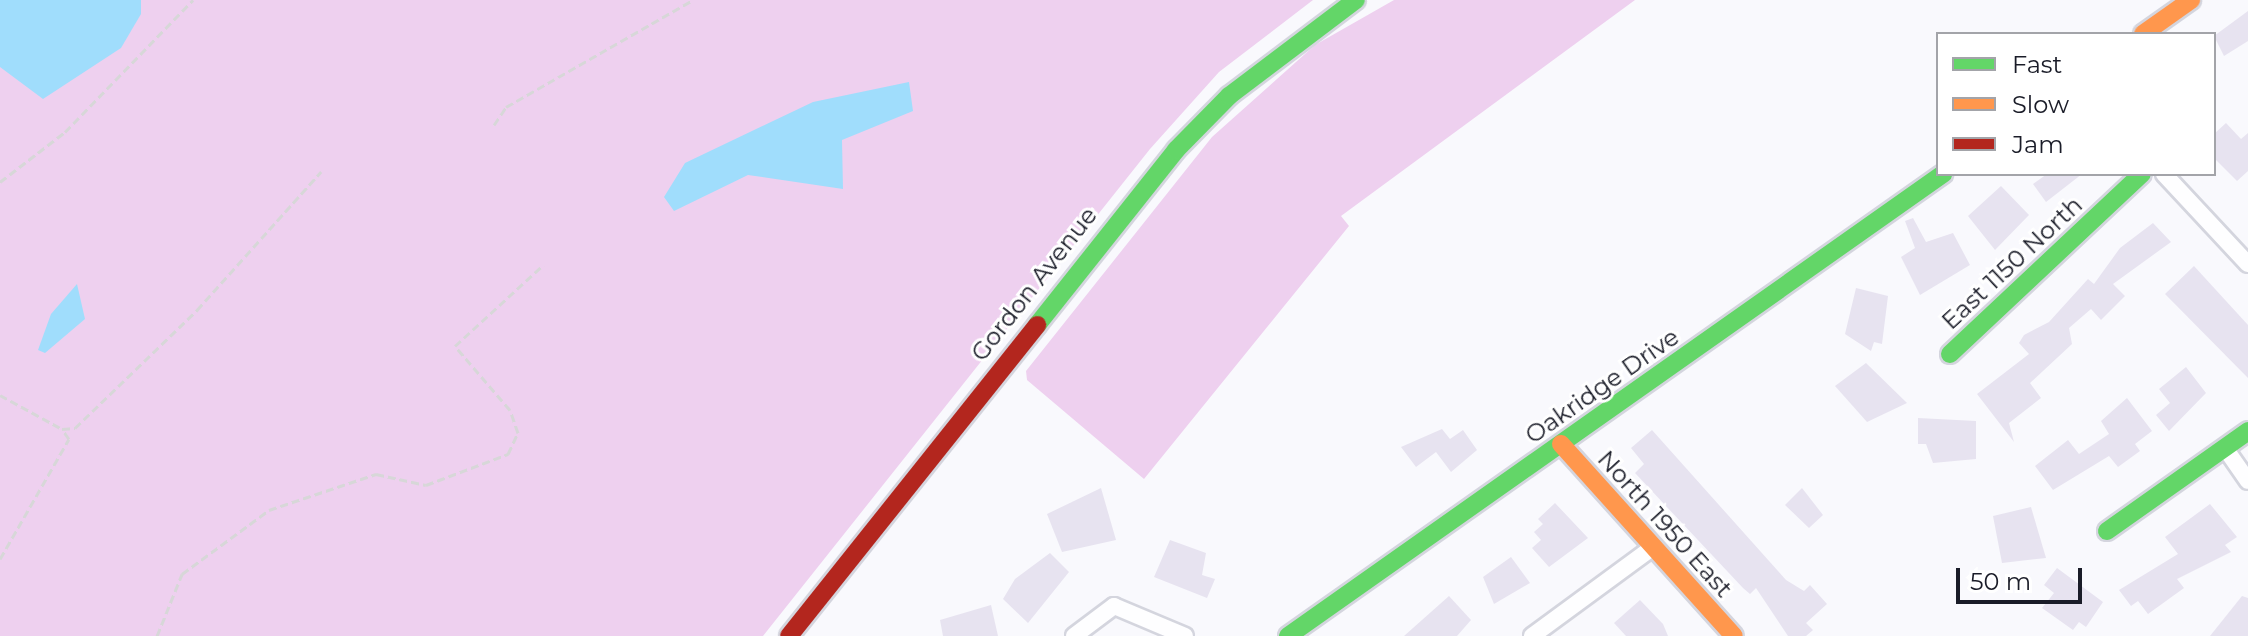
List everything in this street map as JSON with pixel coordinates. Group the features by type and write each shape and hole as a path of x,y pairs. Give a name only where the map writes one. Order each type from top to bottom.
{"street":[{"name":"Gordon Avenue","path":"789,636 1176,150 1229,96 1356,0"},
{"path":"2146,32 2191,0"},
{"name":"Oakridge Drive","path":"1288,636 1940,176"},
{"name":"East 1150 North","path":"1950,354 2140,176"},
{"path":"2166,176 2248,264"},
{"path":"2107,531 2248,431"},
{"name":"North 1950 East","path":"1561,444 1734,636"},
{"path":"2225,448 2248,481"},
{"path":"1532,636 1653,547"},
{"path":"1074,636 1114,606 1185,636"}],"path":[{"path":"0,182 65,132 193,0"},
{"path":"494,125 506,107 693,0"},
{"path":"62,429 89,418 321,172"},
{"path":"157,636 182,574 269,510 376,474 426,485 508,454 518,433 510,410 455,346 543,265"},
{"path":"0,395 62,429 69,439 0,559"}],"shaded area":[{"path":"0,0 1313,0 1219,72 1150,149 763,636 0,636"},
{"path":"1394,0 1635,0 1341,216 1349,226 1144,479 1027,380 1026,371 1212,137 1315,45"}],"water":[{"path":"0,0 141,0 141,14 121,48 43,99 0,67"},
{"path":"909,82 913,111 842,140 843,189 748,175 674,211 664,197 685,163 813,102"},
{"path":"77,284 85,319 45,353 38,350 51,314"}],"building":[{"path":"2248,11 2248,41 2224,56 2216,35"},
{"path":"2226,123 2241,139 2248,133 2248,171 2237,181 2216,160 2216,132"},
{"path":"2044,176 2079,176 2046,202 2033,184"},
{"path":"2001,186 2029,215 1995,250 1968,216"},
{"path":"1913,218 1926,242 1953,233 1970,265 1920,295 1901,257 1915,248 1905,221"},
{"path":"2153,223 2171,242 2113,284 2125,296 2101,320 2091,309 2069,328 2072,344 2030,383 2041,398 2009,423 2014,442 1977,394 2029,354 2019,343 2024,335 2049,322 2088,279 2094,284 2120,248"},
{"path":"2194,266 2248,325 2248,378 2165,294"},
{"path":"1856,288 1888,296 1882,344 1874,342 1871,351 1845,334"},
{"path":"1866,363 1907,403 1867,422 1835,386"},
{"path":"2186,367 2206,393 2169,431 2156,415 2170,403 2159,389"},
{"path":"2127,398 2152,431 2135,444 2140,451 2118,467 2109,456 2053,490 2035,466 2068,440 2079,454 2109,434 2101,421"},
{"path":"1918,418 1976,421 1976,459 1933,463 1926,444 1918,444"},
{"path":"1442,429 1450,439 1463,430 1477,450 1451,472 1436,452 1416,467 1401,447"},
{"path":"1652,430 1786,580 1804,591 1810,585 1827,604 1806,623 1813,630 1806,636 1788,636 1756,588 1750,594 1743,588 1635,473 1644,464 1631,448"},
{"path":"1101,488 1116,540 1062,552 1047,514"},
{"path":"1802,488 1823,515 1809,528 1785,505"},
{"path":"1555,503 1588,538 1549,567 1532,548 1541,540 1534,532 1543,524 1538,519"},
{"path":"2210,504 2237,537 2225,545 2231,552 2177,579 2184,588 2148,614 2138,601 2131,606 2119,590 2178,554 2165,537"},
{"path":"2031,507 2046,558 2002,563 1993,516"},
{"path":"1170,540 1206,553 1202,575 1215,579 1207,598 1154,577"},
{"path":"1050,553 1069,572 1028,623 1003,599 1015,579"},
{"path":"1511,557 1530,583 1494,604 1483,577"},
{"path":"2057,568 2103,602 2086,627 2079,622 2073,630 2042,608 2054,593 2044,585"},
{"path":"1449,596 1471,620 1457,636 1404,636"},
{"path":"2242,596 2248,598 2248,636 2210,636"},
{"path":"1640,600 1663,624 1668,636 1626,636 1614,623"},
{"path":"991,605 998,636 943,636 940,620"}],"traffic: fast":[{"path":"1037,325 1176,150 1229,96 1356,0"},
{"path":"1288,636 1940,176"},
{"path":"1950,354 2140,176"},
{"path":"2107,531 2248,431"}],"traffic: slow":[{"path":"2146,32 2191,0"},
{"path":"1561,444 1734,636"}],"traffic: jam":[{"path":"789,636 1037,325"}]}
